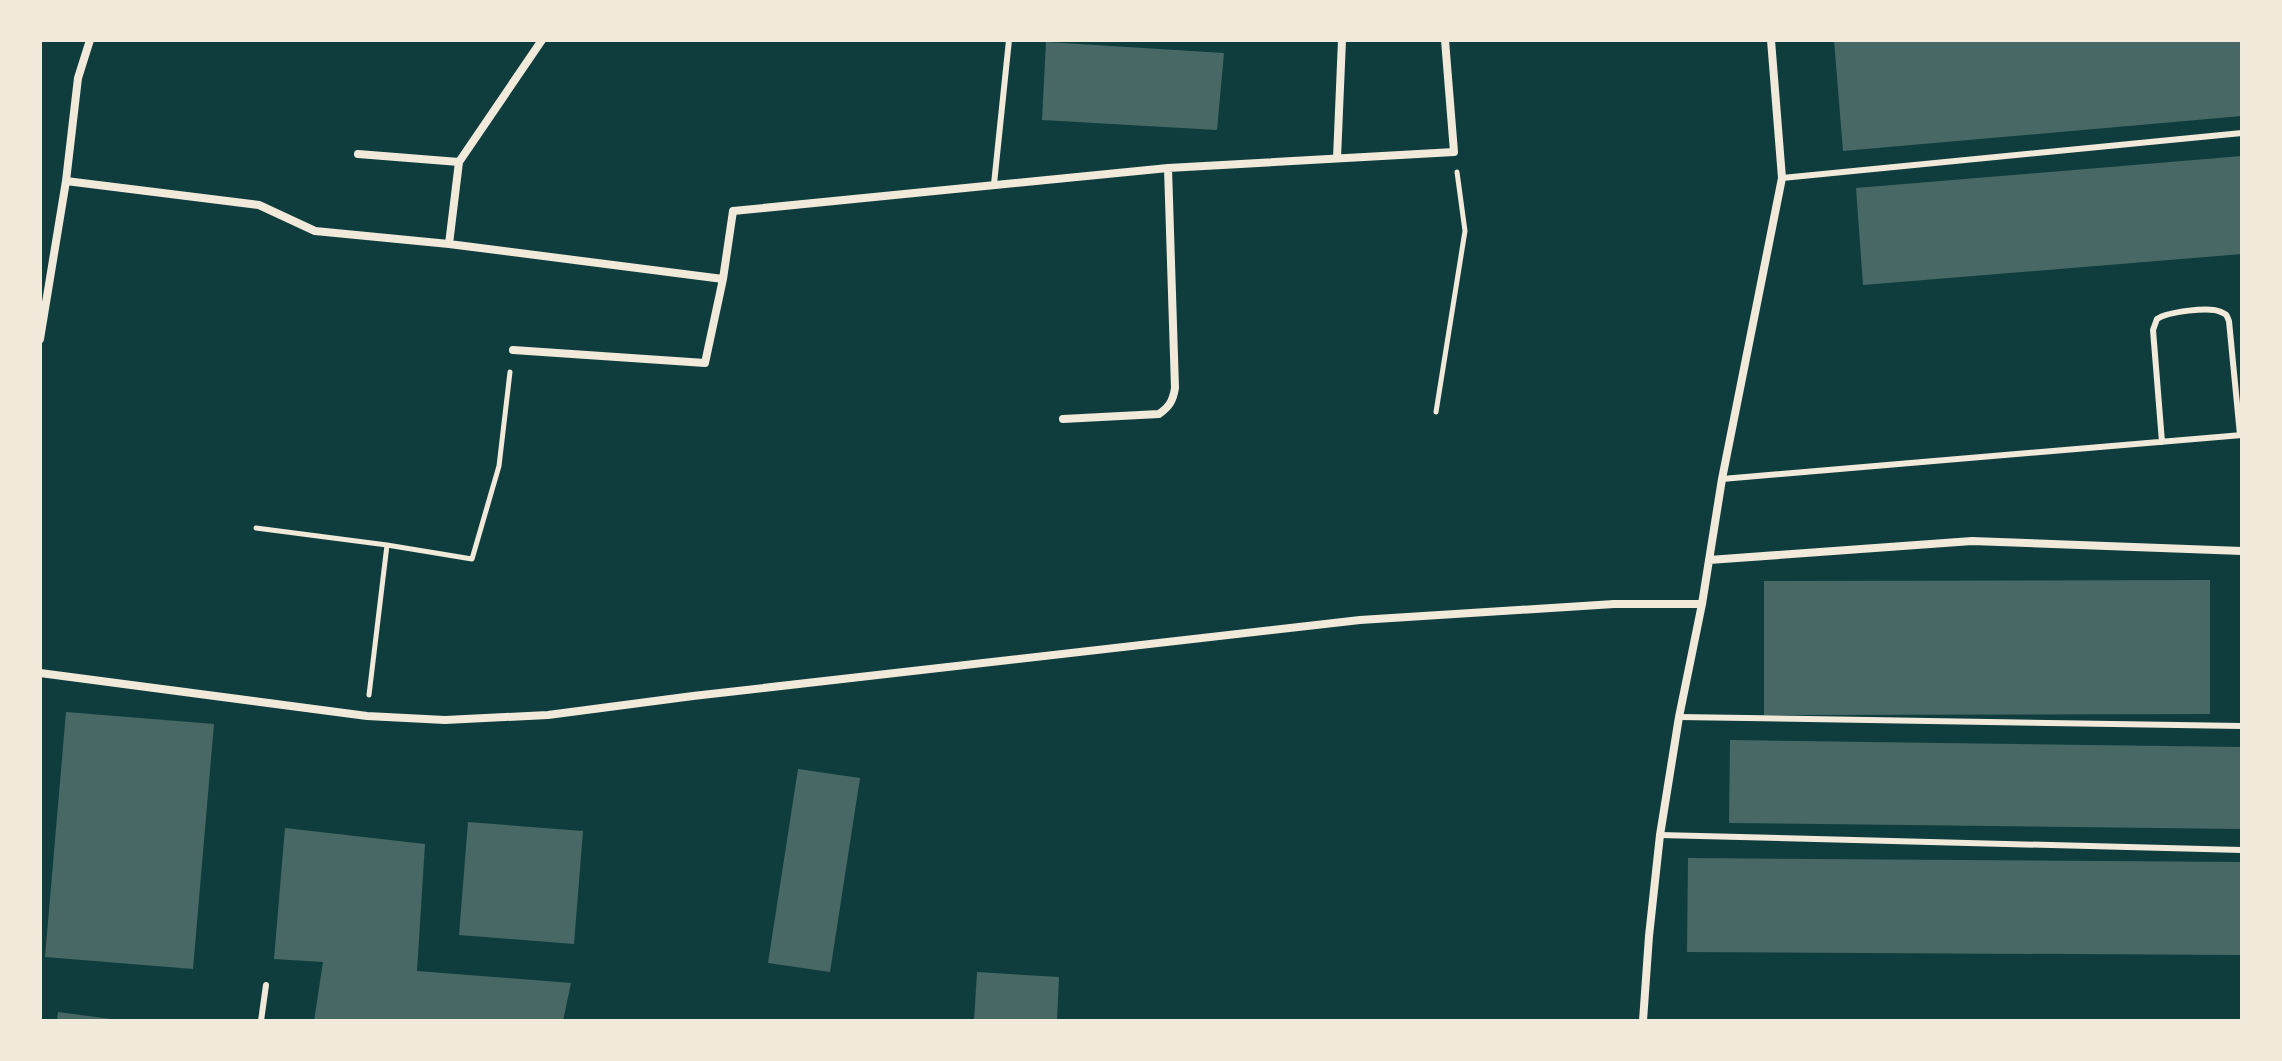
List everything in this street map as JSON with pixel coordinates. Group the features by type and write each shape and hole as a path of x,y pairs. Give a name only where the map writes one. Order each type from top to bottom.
{"street":[{"path":"40,339 66,181 78,78 90,40"},
{"path":"449,244 459,162 542,40"},
{"path":"1337,158 1342,40"},
{"path":"513,350 705,363 723,279 733,211 1168,168 1454,152 1445,40"},
{"path":"1643,1021 1660,835 1679,717 1702,604 1722,479 1782,178 1771,40"},
{"path":"358,154 459,162"},
{"path":"1063,419 1149,416 1168,408 1174,399 1168,168"},
{"path":"66,181 259,205 315,231 449,244 723,279"},
{"path":"1709,560 1972,541 2242,551"},
{"path":"40,673 367,716 445,720 548,715 1360,620 1614,604 1702,604"}],"lane":[{"path":"994,184 1009,40"},
{"path":"1782,178 2242,133"},
{"path":"1722,479 2162,442 2241,435 2229,321 2226,314 2217,309 2165,314 2157,319 2153,330 2162,442"},
{"path":"1679,717 2242,726"},
{"path":"1660,835 2242,850"},
{"path":"261,1021 266,985"}],"path":[{"path":"1436,412 1465,231 1454,152"},
{"path":"256,528 472,559 499,466 513,350"},
{"path":"367,716 387,545"}],"building":[{"path":"1834,40 2242,40 2242,116 1843,151"},
{"path":"1046,42 1224,53 1217,130 1042,120"},
{"path":"2242,156 2242,254 1863,285 1856,188"},
{"path":"2210,580 2210,714 1764,715 1764,581"},
{"path":"66,712 214,724 193,969 45,957"},
{"path":"1730,740 2242,747 2242,829 1729,823"},
{"path":"798,769 860,778 830,972 768,963"},
{"path":"468,822 583,831 574,944 459,935"},
{"path":"285,828 425,844 417,971 571,983 563,1021 314,1021 323,962 274,959"},
{"path":"1688,858 2242,862 2242,955 1687,952"},
{"path":"977,972 1059,977 1057,1021 974,1021"},
{"path":"58,1012 111,1019 111,1021 57,1021"}]}
